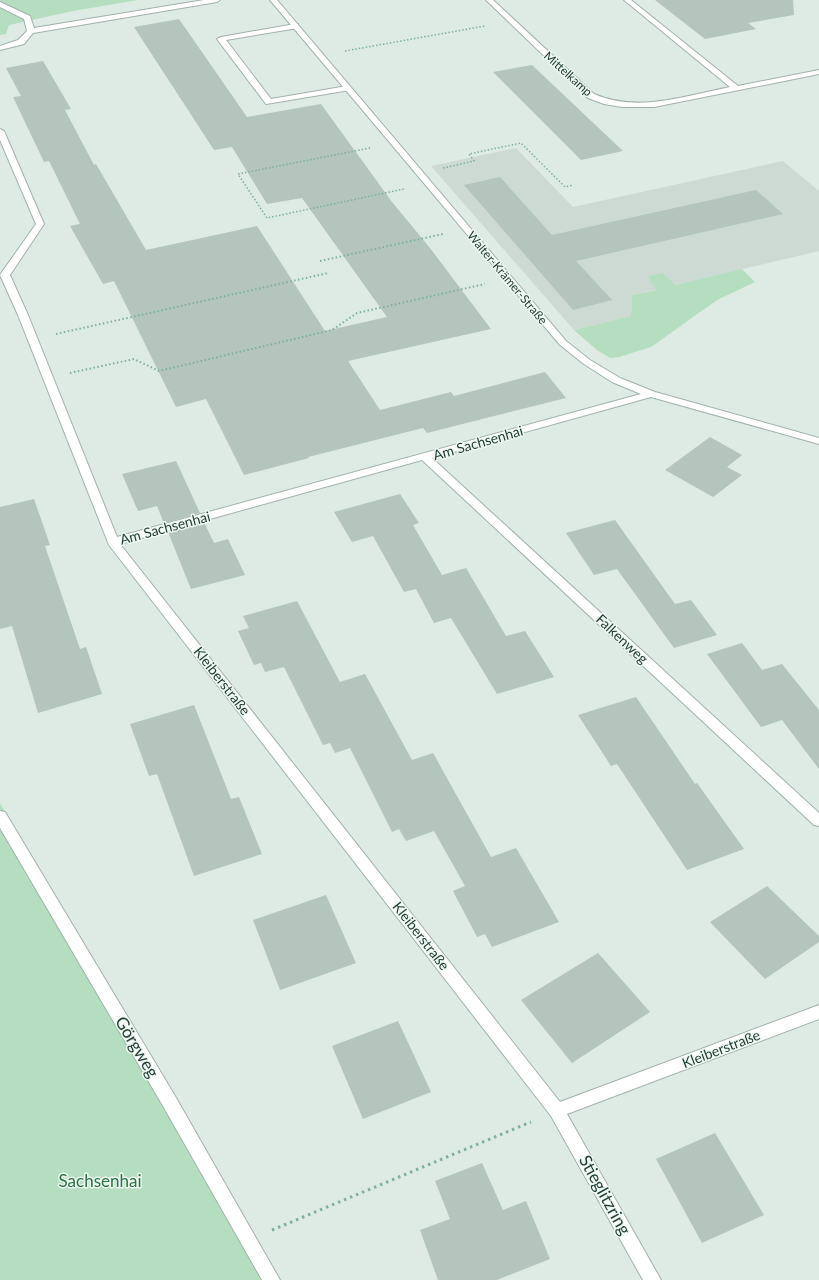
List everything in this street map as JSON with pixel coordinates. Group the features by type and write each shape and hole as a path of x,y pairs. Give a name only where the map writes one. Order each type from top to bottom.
{"street":[{"path":"0,48 21,42 30,31 217,0"},
{"name":"Walter-Krämer-Straße","path":"273,0 507,279 563,343 587,362 616,380 651,394 819,441"},
{"name":"Mittelkamp","path":"489,0 591,96 617,106 632,107 654,104 819,72"},
{"path":"627,0 737,89"},
{"path":"0,4 27,18 30,31"},
{"path":"295,26 221,39 269,102 347,88"},
{"name":"Am Sachsenhai","path":"0,132 40,224 5,275 48,378 113,542 425,458 651,394"},
{"name":"Falkenweg","path":"425,458 819,821"},
{"name":"Kleiberstraße","path":"113,542 557,1111 819,1012"},
{"name":"Görgweg","path":"0,816 169,1101 271,1280"},
{"name":"Stieglitzring","path":"557,1111 652,1280"}],"path":[{"path":"320,55 512,22"},
{"path":"393,143 238,174 267,218 428,184"},
{"path":"419,173 474,161 469,154 521,143 565,187 573,185"},
{"path":"320,261 465,229"},
{"path":"32,339 328,273"},
{"path":"48,378 134,359 159,371 332,330 357,313 507,279"},
{"path":"248,1240 557,1111"}],"shaded area":[{"path":"516,148 573,207 783,161 819,191 819,251 632,295 631,316 574,330 431,166"}],"green space":[{"path":"0,0 138,0 73,11 9,25 6,34 0,35"},
{"path":"742,269 755,282 717,300 651,347 619,357 610,358 597,350 574,330 631,316 632,295 656,290 648,276 663,273 675,285"},
{"name":"Sachsenhai","path":"0,803 271,1280 0,1280"}],"building":[{"path":"655,0 793,0 794,15 748,23 756,29 705,39"},
{"path":"179,19 247,117 321,104 392,202 430,248 491,329 348,361 380,410 451,392 454,396 545,372 566,398 427,433 423,428 244,475 206,399 176,407 114,281 103,284 70,226 80,224 49,161 44,162 13,97 21,96 6,68 43,61 71,109 65,110 94,165 96,164 146,250 257,226 325,331 387,317 302,198 267,204 232,147 214,150 134,27"},
{"path":"532,65 623,151 581,160 493,72"},
{"path":"500,177 552,235 756,190 783,214 576,261 612,300 573,310 464,185"},
{"path":"710,437 742,455 727,467 742,475 713,497 665,470"},
{"path":"176,461 200,513 164,523 157,506 138,511 122,474"},
{"path":"400,494 419,523 413,525 442,575 466,568 506,636 525,631 554,677 497,694 451,618 434,623 416,589 404,592 373,536 352,542 334,512"},
{"path":"34,499 50,545 45,546 80,649 86,647 102,694 38,713 12,626 0,629 0,507"},
{"path":"615,520 675,604 691,600 717,635 674,648 617,569 594,575 566,533"},
{"path":"204,522 214,543 228,539 245,575 191,589 168,532"},
{"path":"297,601 340,682 365,674 412,760 433,753 491,857 516,848 559,922 492,947 485,934 477,937 453,891 465,886 434,831 406,841 399,829 392,832 350,748 335,753 330,743 323,745 284,667 265,672 261,663 254,665 238,631 249,628 243,616"},
{"path":"742,643 762,670 782,664 819,710 819,769 782,720 761,727 707,654"},
{"path":"636,697 695,784 697,783 744,849 687,870 617,764 611,766 578,715"},
{"path":"194,705 231,799 239,797 262,854 194,876 157,774 149,776 130,724"},
{"path":"767,886 819,936 819,942 765,979 710,922"},
{"path":"326,895 356,963 280,990 253,920"},
{"path":"598,953 650,1012 572,1063 521,1000"},
{"path":"398,1021 431,1092 363,1119 332,1046"},
{"path":"715,1133 764,1215 702,1243 656,1159"},
{"path":"482,1163 503,1210 526,1201 550,1259 497,1280 438,1280 420,1230 450,1219 435,1181"}]}
